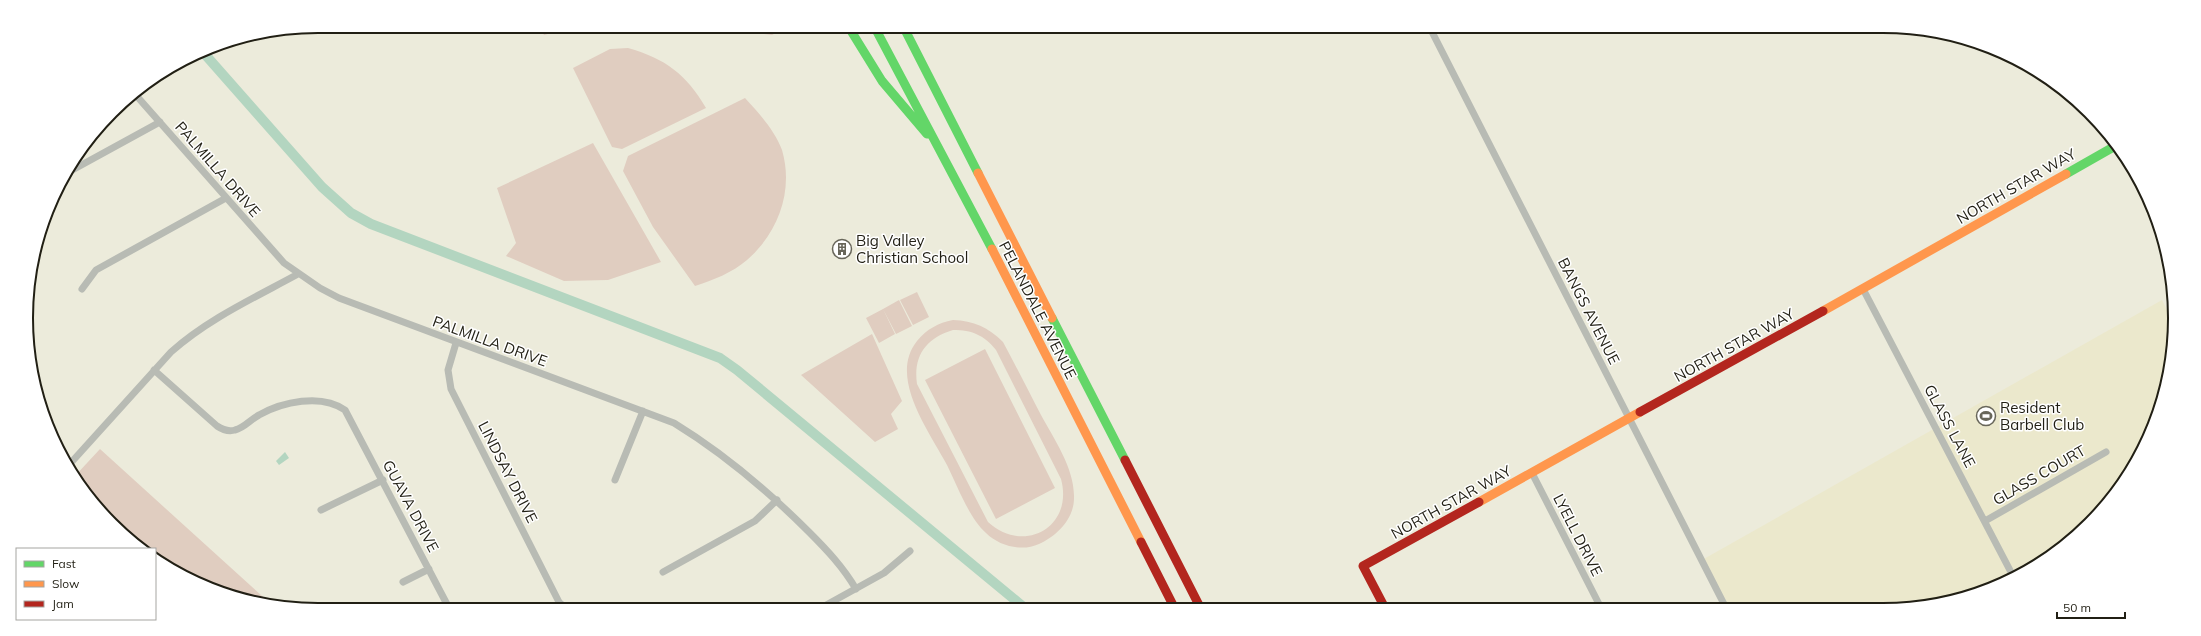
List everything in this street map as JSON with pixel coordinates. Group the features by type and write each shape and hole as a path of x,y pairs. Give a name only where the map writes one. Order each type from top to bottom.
{"main road":[{"path":"852,33 882,81 906,112 937,146"},
{"name":"PELANDALE AVENUE","path":"878,33 1172,603"},
{"name":"PELANDALE AVENUE","path":"907,33 1198,603"},
{"name":"NORTH STAR WAY","path":"1382,603 1363,566 1863,289 2111,148"}],"street":[{"name":"BANGS AVENUE","path":"1433,33 1723,603"},
{"name":"PALMILLA DRIVE","path":"138,98 269,247 298,274 339,298 456,343 674,423 689,432 777,500 838,562 856,589"},
{"path":"75,168 160,122"},
{"path":"82,289 96,270 226,198"},
{"path":"72,462 171,352 202,327 298,274"},
{"name":"GLASS LANE","path":"1863,289 2011,573"},
{"name":"LINDSAY DRIVE","path":"456,343 448,370 451,389 560,603"},
{"name":"GUAVA DRIVE","path":"154,370 217,426 229,431 240,428 266,411 293,403 318,402 340,406 349,415 446,603"},
{"path":"615,480 643,411"},
{"name":"GLASS COURT","path":"1985,521 2106,452"},
{"name":"LYELL DRIVE","path":"1532,473 1598,603"},
{"path":"321,510 383,480"},
{"path":"663,572 755,521 777,500"},
{"path":"831,603 884,574 910,551"},
{"path":"403,582 429,569"}],"shaded area":[{"path":"764,33 776,33 772,35"},
{"path":"628,48 653,57 674,69 691,86 706,108 622,149 612,147 573,68 610,49"},
{"path":"745,98 771,129 782,150 786,181 781,210 767,237 747,260 741,265 715,279 695,286 653,227 623,171 628,156"},
{"path":"593,143 661,262 608,280 564,281 506,256 516,243 497,188"},
{"path":"917,292 929,317 913,325 900,300"},
{"path":"899,300 912,326 896,334 883,309"},
{"path":"2162,300 2168,311 2168,318 2166,355 2163,374 2153,410 2139,444 2120,476 2085,520 2056,544 2026,565 2009,574 1975,588 1939,598 1920,601 1883,603 1724,603 1702,560"},
{"path":"883,309 895,334 879,343 866,318"},
{"path":"953,320 974,323 992,332 1003,342 1063,455 1071,476 1074,498 1073,506 1068,520 1063,526 1046,541 1039,544 1018,547 1004,544 991,538 980,527 969,510 914,404 909,387 907,371 909,355 917,341 925,333 933,327","holes":["953,330 977,334 996,350 1061,479 1063,496 1060,511 1053,522 1043,531 1030,536 1016,536 1002,532 988,522 917,384 917,365 923,350 935,338"]},
{"path":"872,334 902,401 891,414 898,429 875,442 801,375"},
{"path":"985,349 1055,488 996,519 925,380"},
{"path":"100,449 265,598 226,588 192,574 160,555 156,552 156,548 150,548 116,520 79,472"},
{"path":"285,452 289,458 279,465 276,461"}],"waterway":[{"path":"206,56 322,187 351,213 371,224 720,358 737,370 1019,603"}],"traffic: fast":[{"path":"852,33 882,81 927,134"},
{"path":"878,33 992,249"},
{"path":"907,33 978,173"},
{"path":"2066,174 2111,148"},
{"path":"1052,318 1125,460"}],"traffic: slow":[{"path":"978,173 1052,318"},
{"path":"1823,311 2066,174"},
{"path":"992,249 1141,542"},
{"path":"1479,502 1640,412"}],"traffic: jam":[{"path":"1640,412 1823,311"},
{"path":"1125,460 1198,603"},
{"path":"1382,603 1363,566 1479,502"},
{"path":"1141,542 1172,603"}],"place":[{"name":"Big Valley Christian School","path":"842,249"},
{"name":"Resident Barbell Club","path":"1986,416"}]}
